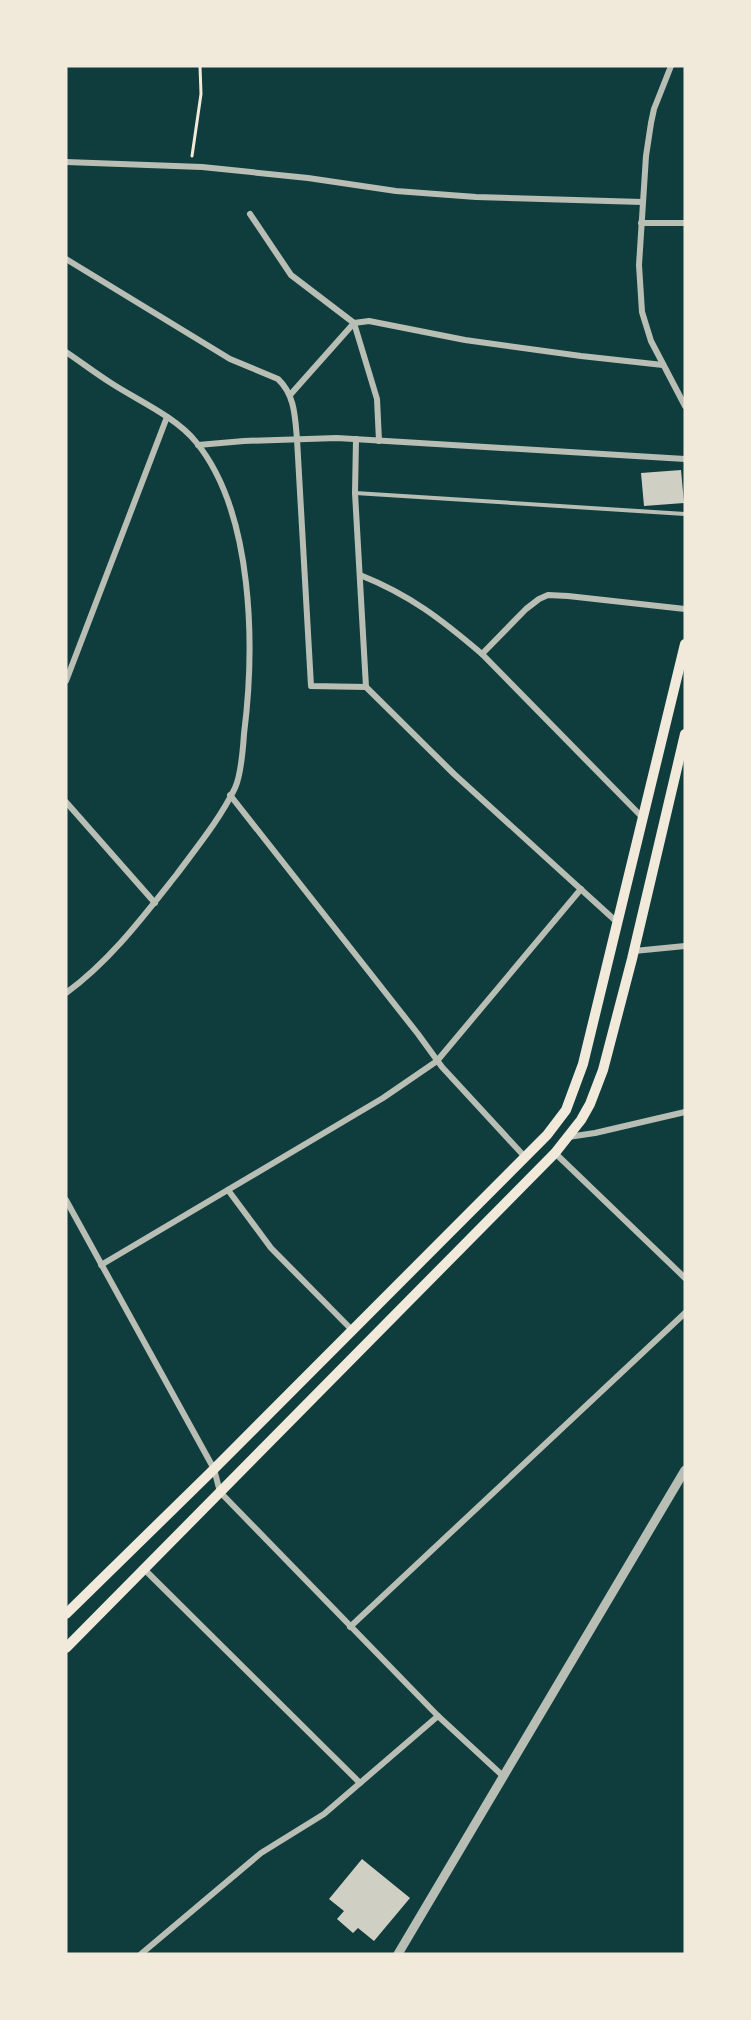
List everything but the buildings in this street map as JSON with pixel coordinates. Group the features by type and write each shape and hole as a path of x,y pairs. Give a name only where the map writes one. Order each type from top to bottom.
{"main road":[{"path":"66,1614 525,1157 557,1124 566,1110 583,1064 685,644"},
{"path":"66,1648 555,1153 568,1137 590,1104 601,1076 634,951 685,734"}],"street":[{"path":"671,66 654,108 646,156 639,265 642,312 651,341 685,406"},
{"path":"66,162 190,167 308,178 431,194 642,202"},
{"path":"250,214 291,275 354,323 377,399 379,441"},
{"path":"641,223 685,223"},
{"path":"66,259 230,359 278,379 284,384 293,402 297,439 311,686 366,687"},
{"path":"290,395 354,323 369,321 465,340 663,365"},
{"path":"66,352 167,417 198,445 210,461 225,491 238,537 248,588 249,699 236,786 205,837 115,950 87,977 66,993"},
{"path":"66,681 167,417"},
{"path":"356,439 356,493 366,687 454,774 618,923"},
{"path":"198,445 244,441 356,439 685,459"},
{"path":"360,575 390,587 439,618 482,654 643,818"},
{"path":"482,654 526,609 548,596 568,596 685,609"},
{"path":"230,795 437,1061 525,1157"},
{"path":"66,802 154,903"},
{"path":"101,1265 383,1098 437,1061 581,890"},
{"path":"634,951 685,946"},
{"path":"568,1137 685,1112"},
{"path":"555,1153 685,1278"},
{"path":"228,1190 270,1248 352,1330"},
{"path":"66,1200 214,1469 220,1492 438,1716 502,1776"},
{"path":"66,1217 72,1212"},
{"path":"350,1627 685,1313"},
{"path":"398,1954 685,1470"},
{"path":"144,1569 360,1783"},
{"path":"141,1954 261,1853 324,1814 438,1716"}],"lane":[{"path":"356,493 685,514"}],"path":[{"path":"190,167 201,94 200,66"}]}
